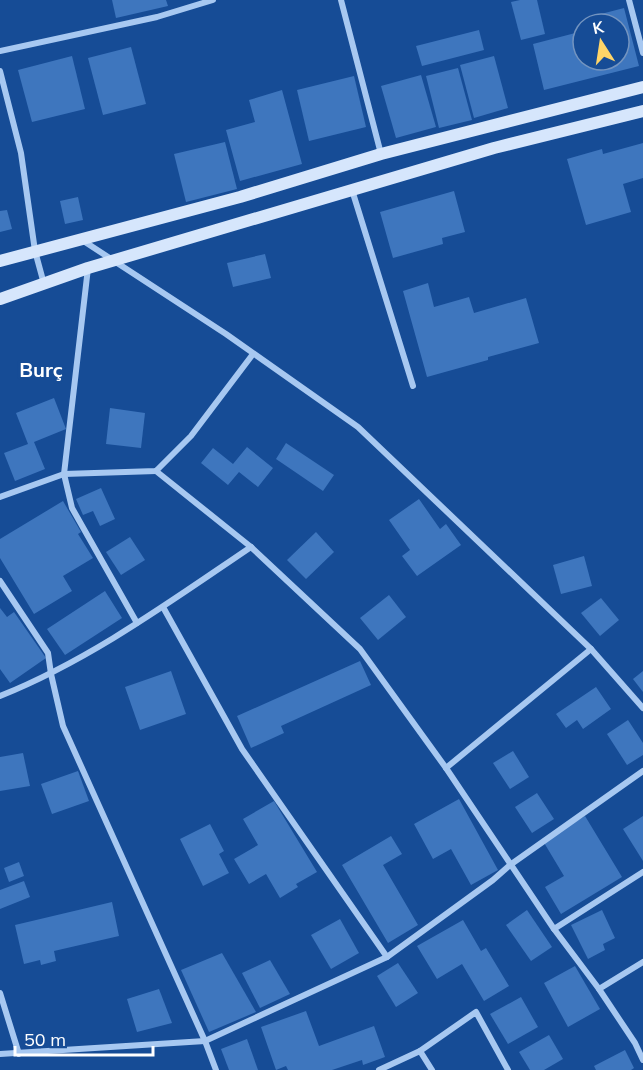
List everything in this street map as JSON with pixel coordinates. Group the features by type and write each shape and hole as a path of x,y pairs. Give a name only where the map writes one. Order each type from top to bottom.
{"main road":[{"path":"0,261 240,197 381,154 643,87"},
{"path":"0,299 113,260 494,148 643,111"}],"street":[{"path":"0,51 157,17 213,0"},
{"path":"341,0 381,154"},
{"path":"630,0 643,53"},
{"path":"0,71 21,153 35,251 44,284"},
{"path":"352,190 413,386"},
{"path":"81,240 358,427 591,649 643,708"},
{"path":"88,268 64,474 72,508 137,623"},
{"path":"156,471 190,436 253,354"},
{"path":"0,497 64,474 156,471 251,547 360,649 446,768 554,929 599,989 635,1043 643,1060"},
{"path":"0,696 51,674 137,623 251,547"},
{"path":"0,581 48,653 63,726 216,1070"},
{"path":"163,607 242,749 387,957"},
{"path":"446,768 591,649"},
{"path":"0,1054 205,1041 387,957 493,880 510,865 643,771"},
{"path":"554,929 643,872"},
{"path":"599,989 643,962"},
{"path":"0,993 19,1054"},
{"path":"379,1070 420,1051 476,1012 508,1070"},
{"path":"420,1051 432,1070"}],"building":[{"path":"112,0 166,0 168,6 116,18"},
{"path":"537,0 545,34 521,40 511,2"},
{"path":"624,8 625,12 609,12"},
{"path":"479,30 484,50 422,66 416,46"},
{"path":"571,34 571,72 615,72 544,90 533,44"},
{"path":"631,35 639,66 631,68"},
{"path":"131,47 146,104 103,115 88,58"},
{"path":"72,56 85,109 32,122 18,70"},
{"path":"494,56 508,108 474,118 460,65"},
{"path":"458,68 472,120 439,128 426,76"},
{"path":"421,75 436,127 396,138 381,86"},
{"path":"354,76 366,127 309,141 297,90"},
{"path":"282,90 302,164 240,181 226,130 255,122 249,100"},
{"path":"225,142 237,189 186,202 174,154"},
{"path":"643,143 643,178 623,184 631,212 586,225 567,159 602,149 603,154"},
{"path":"454,191 465,232 442,238 443,244 393,258 380,212"},
{"path":"78,197 83,220 65,224 60,201"},
{"path":"7,210 12,229 0,232 0,211"},
{"path":"265,254 271,278 233,287 227,263"},
{"path":"428,283 434,307 469,297 474,313 526,298 539,343 427,377 403,291"},
{"path":"54,398 66,429 34,442 45,469 15,481 4,453 28,444 16,413"},
{"path":"110,408 145,413 141,448 106,444"},
{"path":"286,443 334,475 323,491 276,459"},
{"path":"247,447 273,468 258,487 239,472 228,485 201,463 213,448 233,464"},
{"path":"101,488 115,519 100,526 93,511 83,515 76,499"},
{"path":"419,499 440,529 446,524 461,545 417,576 402,556 410,550 389,520"},
{"path":"63,501 81,532 78,534 93,558 63,576 72,591 34,614 0,558 0,539"},
{"path":"316,532 334,552 306,579 287,560"},
{"path":"130,537 145,560 121,575 106,552"},
{"path":"584,556 592,586 561,594 553,565"},
{"path":"105,591 122,618 65,655 47,629"},
{"path":"389,595 406,617 378,640 360,618"},
{"path":"601,598 619,620 600,636 581,613"},
{"path":"0,608 7,617 14,612 46,658 10,683 0,669"},
{"path":"360,661 371,685 281,726 284,733 251,748 237,716"},
{"path":"171,671 186,714 140,730 125,687"},
{"path":"643,671 643,692 633,679"},
{"path":"596,687 611,709 583,729 577,720 566,728 556,714"},
{"path":"628,720 643,743 643,755 627,765 607,734"},
{"path":"513,751 529,777 510,789 493,763"},
{"path":"23,753 30,786 0,791 0,757"},
{"path":"78,771 89,801 52,814 41,784"},
{"path":"537,793 554,819 532,833 515,807"},
{"path":"459,799 498,870 471,885 451,849 433,859 414,824"},
{"path":"274,801 317,872 296,884 298,887 280,898 266,874 249,884 234,859 258,845 243,819"},
{"path":"585,816 622,877 561,914 545,887 564,876 543,841"},
{"path":"643,816 643,861 623,829"},
{"path":"210,824 224,851 219,854 229,873 203,886 180,839"},
{"path":"391,836 402,854 383,865 418,925 388,943 342,865"},
{"path":"19,862 24,876 9,882 4,868"},
{"path":"24,881 30,897 0,909 0,890"},
{"path":"112,902 119,936 54,951 56,961 41,965 40,960 24,964 15,925"},
{"path":"527,910 552,947 531,961 506,925"},
{"path":"602,910 615,938 603,944 605,950 588,959 571,925"},
{"path":"340,919 359,953 331,969 311,935"},
{"path":"463,920 481,951 486,948 509,986 484,1001 462,964 437,979 417,946"},
{"path":"222,953 256,1012 209,1032 181,970"},
{"path":"270,960 290,994 260,1008 242,973"},
{"path":"398,963 418,993 396,1007 377,976"},
{"path":"575,966 600,1009 568,1027 544,983"},
{"path":"159,989 172,1023 137,1032 127,999"},
{"path":"521,997 538,1027 508,1044 490,1014"},
{"path":"306,1011 319,1046 374,1026 385,1057 363,1065 362,1060 332,1070 288,1070 286,1066 276,1070 261,1027"},
{"path":"549,1035 563,1059 544,1070 530,1070 519,1052"},
{"path":"247,1039 258,1070 229,1070 221,1049"},
{"path":"625,1050 634,1068 631,1070 596,1070 594,1066"}],"district":[{"name":"Burç","path":"41,369"}]}
